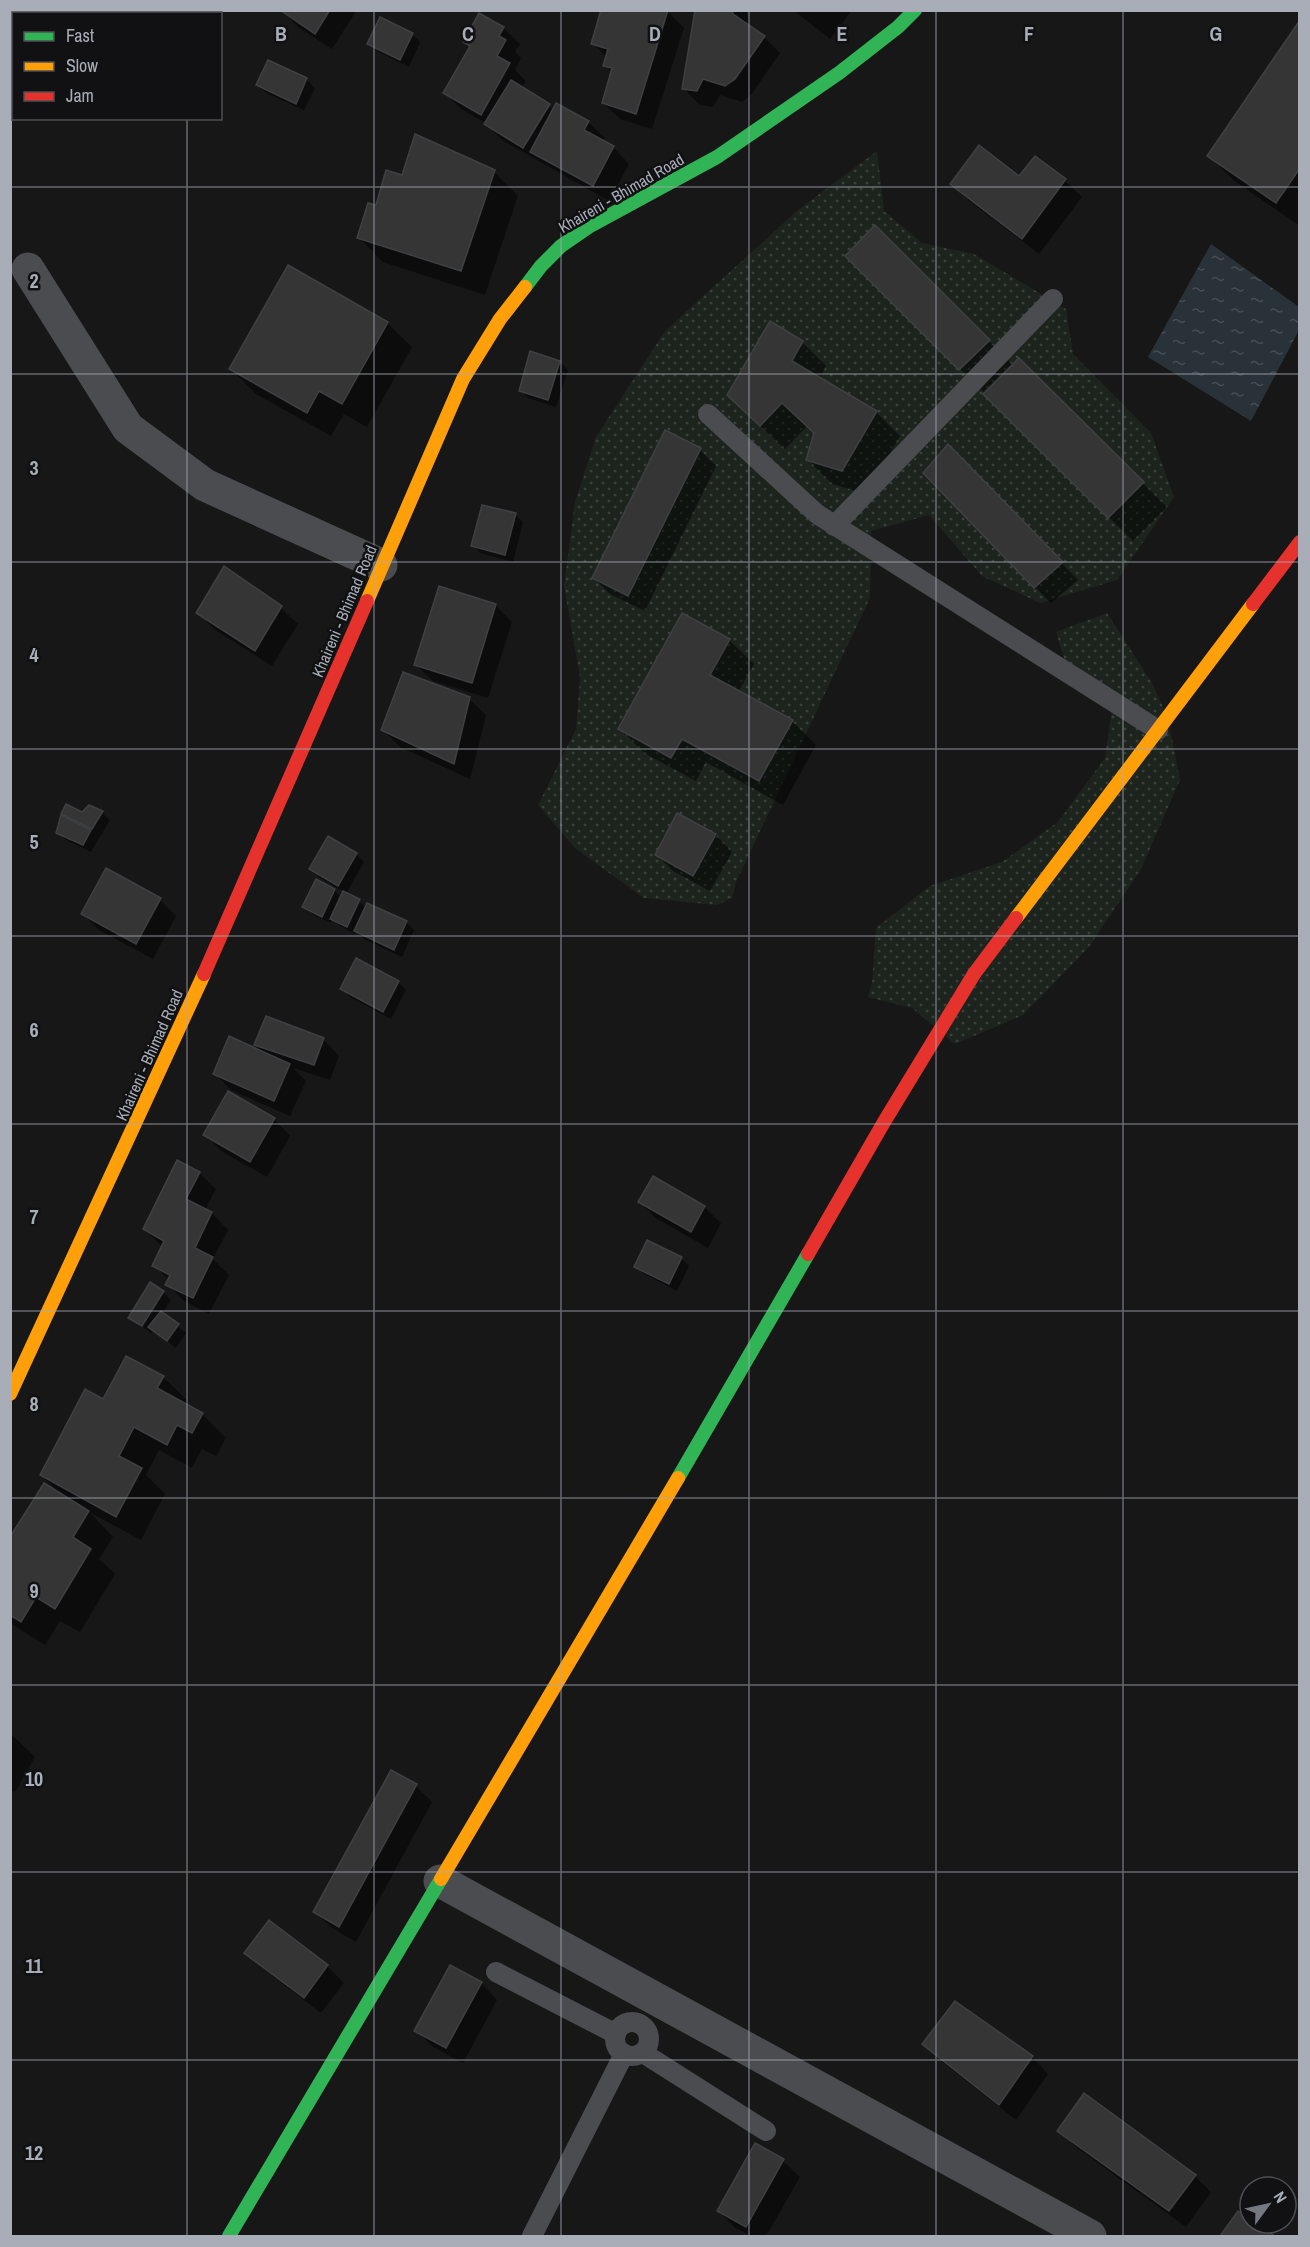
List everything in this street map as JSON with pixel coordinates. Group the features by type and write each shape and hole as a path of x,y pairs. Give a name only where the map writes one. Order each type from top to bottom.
{"street":[{"name":"Khaireni - Bhimad Road","path":"10,1394 158,1076 464,379 500,319 554,253 590,226 717,157 839,73 898,27 915,10"},
{"path":"28,269 128,428 205,485 381,565"},
{"path":"229,2236 694,1452 884,1122 974,974 1299,542"},
{"path":"440,1881 644,2010 1090,2236"}],"lane":[{"path":"834,525 1053,299"},
{"path":"708,414 817,514 1158,730"},
{"path":"496,1972 616,2034"},
{"path":"644,2010 622,2026 616,2034 616,2045 766,2131"},
{"path":"532,2236 633,2054 646,2048 649,2037 643,2026 644,2010"}],"shaded area":[{"path":"877,151 884,211 922,243 974,254 1066,309 1073,354 1151,433 1174,497 1117,580 1040,603 982,576 929,515 871,531 870,598 736,882 732,898 717,905 644,898 576,849 538,805 576,729 580,677 564,586 575,502 596,437 665,331 798,210"},
{"path":"1107,613 1152,683 1168,718 1180,780 1141,869 1089,947 1023,1015 955,1044 912,1008 868,997 872,983 876,928 930,886 1002,862 1058,822 1105,758 1113,702 1069,674 1056,632"}],"water":[{"path":"1211,244 1299,307 1299,330 1251,421 1148,357"}],"building":[{"path":"280,10 330,10 315,34"},
{"path":"601,10 668,10 636,114 602,103 612,68 603,66 608,49 591,44"},
{"path":"695,10 732,10 733,14 765,36 735,79 725,86 703,79 697,91 682,89"},
{"path":"479,13 504,27 499,36 506,40 497,56 510,63 481,115 443,93 470,46 463,42"},
{"path":"380,17 413,33 400,60 367,44"},
{"path":"1300,20 1300,168 1276,203 1207,156"},
{"path":"268,60 307,78 296,104 256,85"},
{"path":"511,80 550,104 523,148 484,124"},
{"path":"556,103 589,121 584,130 614,146 593,186 530,152"},
{"path":"415,134 495,170 461,271 357,238 368,203 376,205 386,170 402,175"},
{"path":"979,145 1019,176 1035,156 1066,179 1022,239 950,184"},
{"path":"875,225 990,340 959,370 845,256"},
{"path":"288,265 388,322 342,404 319,391 307,413 229,369"},
{"path":"770,321 803,341 792,361 877,411 842,471 806,460 814,433 782,403 760,426 727,395"},
{"path":"530,351 560,361 548,400 519,391"},
{"path":"1019,358 1144,482 1108,518 983,394"},
{"path":"665,430 701,448 628,596 592,578"},
{"path":"948,444 1063,562 1034,588 923,473"},
{"path":"482,505 516,513 505,555 471,546"},
{"path":"224,566 282,606 255,651 196,613"},
{"path":"439,586 496,604 472,683 414,665"},
{"path":"682,613 730,639 710,675 793,720 759,781 682,739 671,758 618,729"},
{"path":"403,672 470,697 454,764 381,730"},
{"path":"66,804 82,812 89,805 103,811 92,829 61,814"},
{"path":"677,813 716,834 693,876 655,855"},
{"path":"61,815 91,830 83,845 56,833"},
{"path":"328,836 357,853 338,886 309,869"},
{"path":"106,868 161,898 136,944 81,914"},
{"path":"316,879 335,889 322,917 302,907"},
{"path":"343,891 360,899 347,927 330,919"},
{"path":"367,903 407,921 394,950 354,931"},
{"path":"356,958 399,981 383,1012 340,989"},
{"path":"266,1016 324,1038 314,1065 254,1045"},
{"path":"229,1036 290,1064 274,1101 213,1074"},
{"path":"228,1091 275,1118 250,1162 203,1135"},
{"path":"177,1160 200,1172 186,1199 212,1212 195,1248 213,1257 193,1298 165,1285 170,1275 152,1266 164,1241 143,1229"},
{"path":"653,1176 705,1206 691,1232 638,1202"},
{"path":"647,1240 682,1257 669,1284 634,1267"},
{"path":"150,1282 164,1291 142,1326 128,1318"},
{"path":"161,1311 179,1324 167,1341 148,1327"},
{"path":"126,1356 164,1376 157,1388 203,1413 192,1433 177,1425 167,1445 134,1427 119,1456 142,1468 116,1517 40,1475 85,1389 103,1399"},
{"path":"44,1483 89,1511 73,1537 91,1549 55,1609 36,1597 21,1622 10,1615 10,1537"},
{"path":"391,1770 417,1784 339,1927 313,1912"},
{"path":"269,1920 328,1965 304,1998 244,1953"},
{"path":"450,1965 482,1982 446,2048 414,2031"},
{"path":"955,2001 1033,2056 999,2105 922,2044"},
{"path":"1084,2093 1196,2175 1169,2211 1057,2131"},
{"path":"755,2143 784,2159 746,2227 717,2211"},
{"path":"1238,2211 1238,2235 1275,2236 1220,2236"}],"traffic: fast":[{"path":"525,287 541,266 561,246 590,226 717,157 839,73 898,27 915,10"},
{"path":"678,1478 808,1254"},
{"path":"229,2236 441,1879"}],"traffic: slow":[{"path":"367,601 463,379 500,319 525,287"},
{"path":"1016,918 1253,604"},
{"path":"10,1394 204,974"},
{"path":"441,1879 678,1478"}],"traffic: jam":[{"path":"1253,604 1300,542"},
{"path":"204,974 367,601"},
{"path":"808,1254 884,1122 974,974 1016,918"}]}
